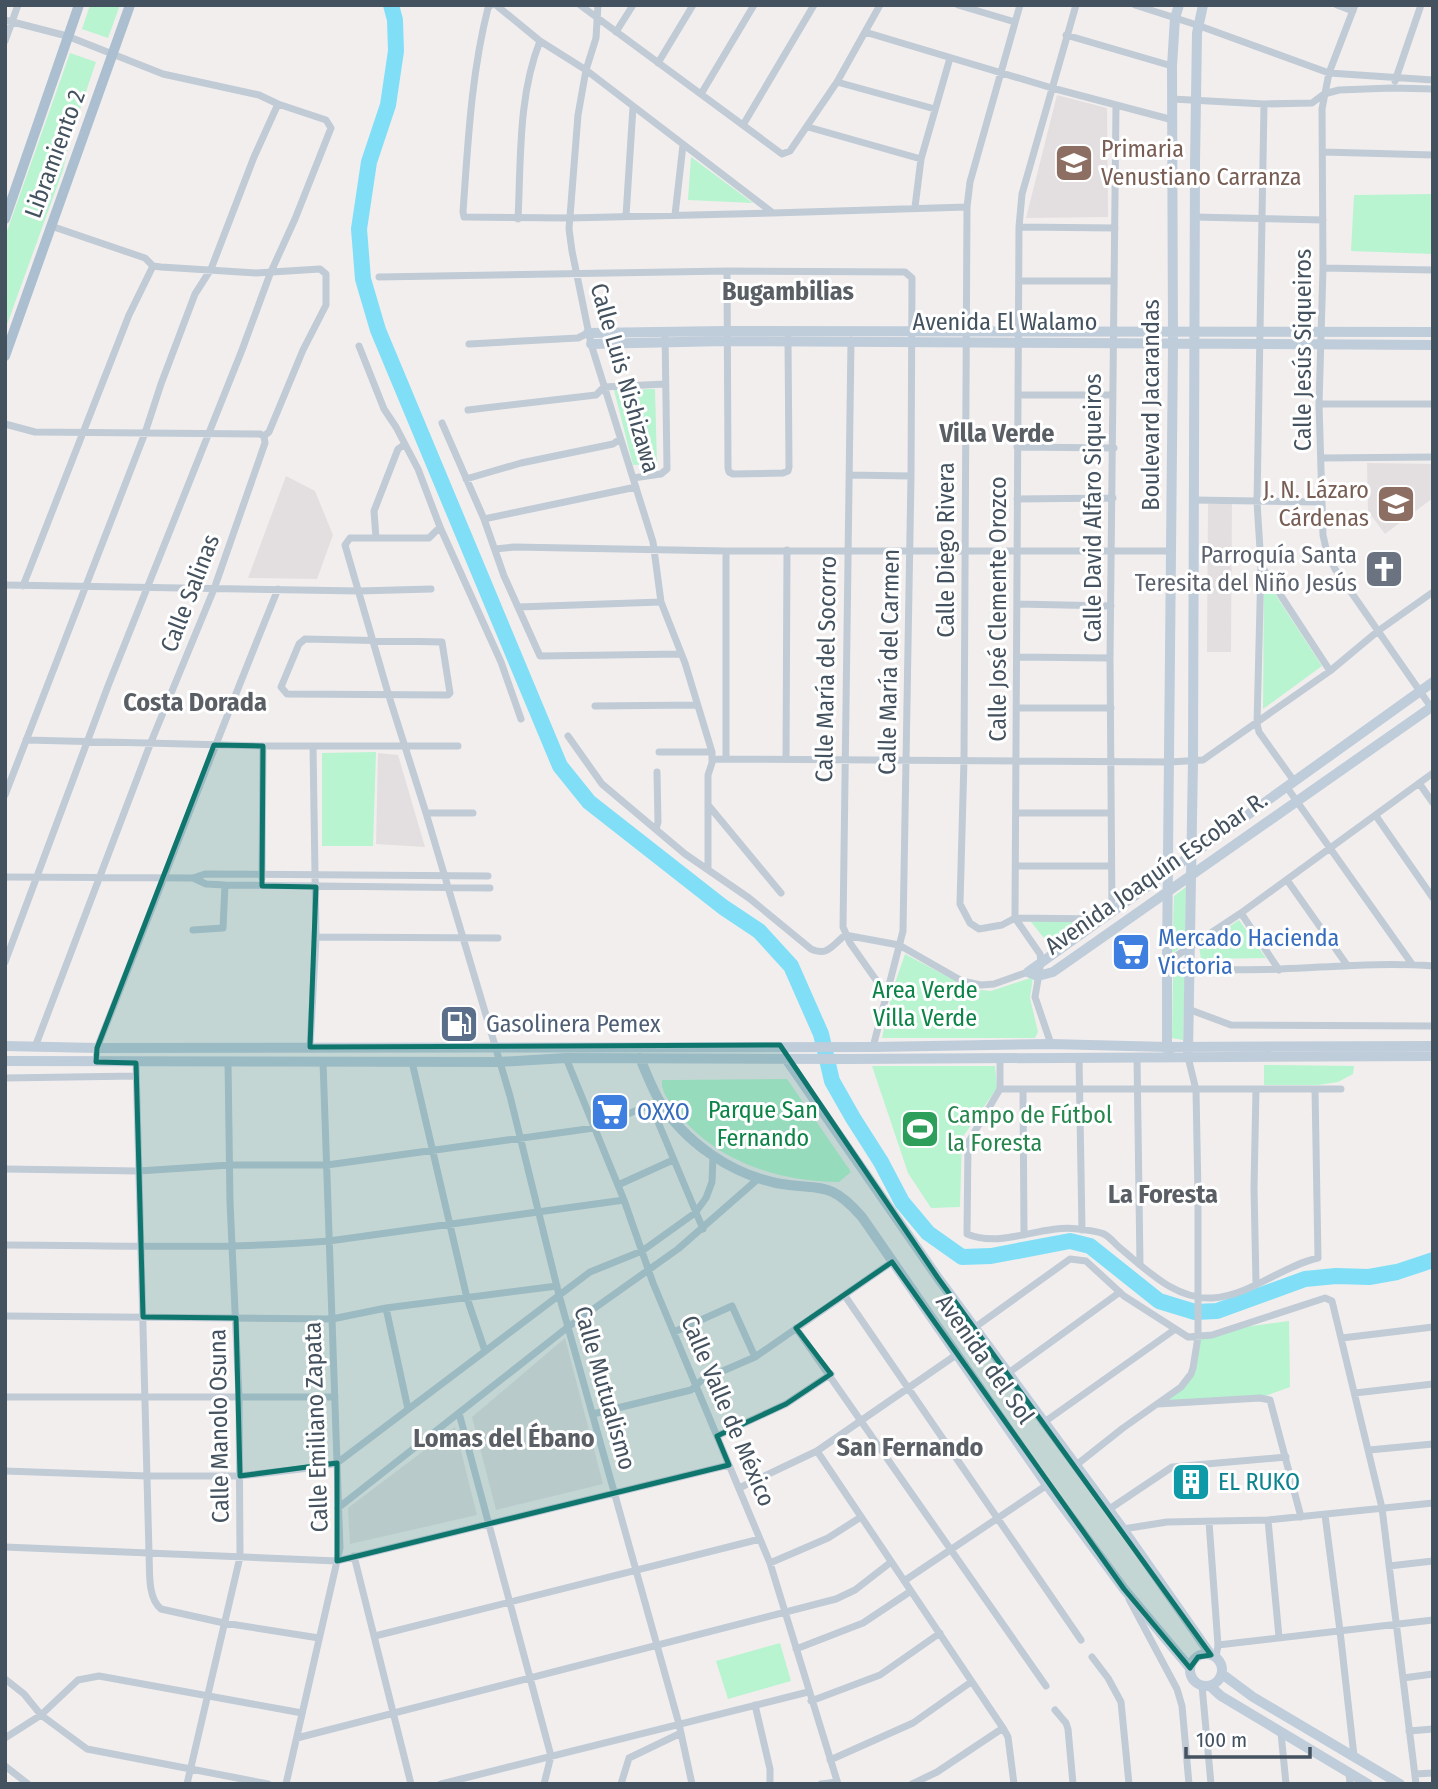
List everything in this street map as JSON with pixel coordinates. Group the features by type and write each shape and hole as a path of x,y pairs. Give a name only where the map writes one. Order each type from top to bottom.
{"main road":[{"name":"Libramiento 2","path":"5,219 10,189 79,5"},
{"name":"Libramiento 2","path":"5,356 130,5"}],"street":[{"path":"5,41 9,21 18,5"},
{"path":"773,213 586,70 540,41 493,5 488,8 473,83 464,217 570,218 773,213 915,207 967,207"},
{"path":"580,5 785,154 808,127 837,82 880,5"},
{"name":"Calle Luis Nishizawa","path":"598,5 596,38 586,70 578,116 570,218 585,339 604,387 653,542 661,602 712,755"},
{"path":"616,32 633,5"},
{"path":"658,63 693,5"},
{"path":"701,94 754,5"},
{"path":"743,125 814,5"},
{"path":"958,5 1015,22"},
{"name":"Calle Diego Rivera","path":"1015,918 1002,925 979,929 963,914 960,904 964,760 967,207 970,182 1020,5"},
{"name":"Calle José Clemente Orozco","path":"1015,918 1019,227 1022,194 1076,5"},
{"path":"1135,5 1329,73 1433,80"},
{"name":"Boulevard Jacarandas","path":"1169,1052 1167,967 1173,345 1171,66 1175,19 1179,5"},
{"name":"Boulevard Jacarandas","path":"1188,1052 1193,761 1194,217 1197,25 1203,5"},
{"path":"1337,5 1354,8"},
{"path":"1392,88 1421,5"},
{"name":"Calle Jesús Siqueiros","path":"1354,8 1329,73 1324,94 1319,404 1323,535 1327,553 1335,569 1432,708"},
{"path":"5,962 107,686 242,351 270,274 331,128 326,120 259,95 163,74 67,36 9,21"},
{"path":"865,32 1052,88 1173,120"},
{"path":"1066,35 1171,66"},
{"path":"518,219 526,90 531,63 540,41"},
{"path":"915,207 922,159 950,58"},
{"path":"837,82 935,109"},
{"path":"1172,99 1264,104 1312,103 1324,94 1351,89 1433,89"},
{"path":"5,795 145,433 195,294 211,270 254,157 278,104"},
{"name":"Calle David Alfaro Siqueiros","path":"1112,913 1111,606 1116,104"},
{"path":"1264,104 1257,502 1261,565 1257,724 1259,732 1290,784"},
{"path":"626,216 633,107"},
{"path":"808,127 922,159"},
{"path":"676,215 683,145"},
{"path":"1323,152 1433,155"},
{"path":"1194,217 1323,220"},
{"path":"51,226 145,258 152,265 270,274"},
{"path":"1019,227 1115,228"},
{"path":"23,586 116,348 152,265"},
{"path":"1323,268 1433,270"},
{"name":"Calle Salinas","path":"35,1046 151,742 215,589 265,443 264,436 269,432 303,351 326,305 326,274 320,269 270,274"},
{"path":"379,277 727,271 729,472 733,474 788,471 788,337"},
{"name":"Calle María del Carmen","path":"727,271 905,272 912,278 904,932 873,1047"},
{"path":"1019,281 1114,281"},
{"name":"Avenida El Walamo","path":"1113,338 1193,330 1433,332"},
{"name":"Avenida El Walamo","path":"468,344 726,336 911,337 967,331 1019,337 1113,338 1173,345 1433,345"},
{"path":"633,478 661,474 667,469 666,337"},
{"name":"Calle María del Socorro","path":"845,935 851,337"},
{"name":"Avenida El Walamo","path":"911,337 967,343 1019,337"},
{"path":"359,346 384,410 405,444 501,662 522,719"},
{"path":"468,410 596,395 604,387 666,384"},
{"path":"1018,395 1113,396"},
{"path":"1319,404 1433,404"},
{"path":"442,422 540,656 680,654"},
{"path":"5,424 34,432 264,436"},
{"path":"466,479 521,463 613,444 620,439"},
{"path":"405,444 398,449 374,511 376,538 429,538 440,527"},
{"path":"1017,447 1114,448"},
{"path":"1322,458 1433,457"},
{"path":"850,475 911,476"},
{"path":"484,519 636,488"},
{"path":"1017,499 1113,498"},
{"path":"1193,500 1322,502"},
{"name":"Calle Mutualismo","path":"376,538 350,538 345,545 496,1048 559,1295 679,1724 692,1784"},
{"path":"495,549 1171,551"},
{"path":"786,759 787,550"},
{"path":"726,551 726,758"},
{"path":"1261,565 1330,671"},
{"path":"5,585 359,591 431,589"},
{"path":"96,1062 97,1048 165,878 214,745 278,589"},
{"path":"659,752 726,758 845,760 1203,760 1330,671 1378,631 1433,592"},
{"path":"518,607 661,602"},
{"path":"1017,604 1111,606"},
{"path":"305,639 373,641 442,642 450,693 287,694 282,691 281,687 305,639"},
{"path":"1017,657 1111,658"},
{"name":"Avenida Joaquín Escobar R.","path":"1051,1044 1035,997 1033,974 1041,962 1433,682"},
{"path":"595,706 697,705"},
{"path":"1017,708 1111,708"},
{"name":"Avenida Joaquín Escobar R.","path":"1033,974 1053,972 1296,800 1432,708"},
{"path":"568,736 602,784 685,854 764,910 811,949 824,952 845,935 899,945 962,981 981,985 1033,974"},
{"path":"26,740 262,746 458,746"},
{"path":"262,746 262,886"},
{"path":"310,1048 316,937 313,746"},
{"path":"708,869 708,775 712,755"},
{"path":"656,829 659,822 657,772"},
{"path":"1167,967 1191,946 1241,914 1433,773"},
{"path":"1419,783 1433,803"},
{"name":"Avenida Joaquín Escobar R.","path":"1290,784 1296,800"},
{"path":"1296,800 1412,964"},
{"path":"709,805 781,893"},
{"path":"426,813 473,813"},
{"path":"1016,813 1111,813"},
{"path":"1376,816 1433,898"},
{"path":"1016,866 1111,866"},
{"path":"5,877 193,878 205,874 488,876"},
{"path":"193,878 206,884 225,885 490,888"},
{"path":"1287,880 1347,965"},
{"path":"193,930 223,928 225,885"},
{"path":"1241,914 1279,970"},
{"path":"1015,918 1103,919"},
{"path":"1015,918 1040,954 1041,962"},
{"path":"845,935 886,994"},
{"path":"316,937 499,938"},
{"path":"1167,967 1189,970 1279,970 1347,965 1433,966"},
{"path":"1188,1009 1231,1025 1433,1026"},
{"path":"5,1045 97,1048 496,1048 1051,1044 1169,1052 1433,1056"},
{"path":"780,1045 786,1059"},
{"path":"1188,1052 1433,1046"},
{"path":"5,1061 499,1062 566,1058 1079,1058 1137,1057 1169,1052"},
{"path":"1075,1466 1181,1387 1191,1374 1196,1356 1196,1090 1188,1052"},
{"path":"1137,1057 1140,1265"},
{"name":"Calle Valle de México","path":"566,1058 624,1199 648,1270 769,1563 837,1783"},
{"name":"Avenida del Sol","path":"640,1058 659,1100 673,1120 713,1156 759,1178 778,1183 820,1187 835,1192 849,1202 862,1217 1047,1485 1124,1589 1177,1689 1182,1706 1187,1783"},
{"path":"1000,1058 1000,1089 968,1143 967,1234 978,1239 1024,1235 1060,1227 1102,1233 1155,1278 1197,1300 1224,1295 1289,1266 1318,1258 1315,1089"},
{"path":"1079,1058 1082,1230"},
{"name":"Avenida del Sol","path":"786,1059 974,1328 1213,1656"},
{"name":"Calle Manolo Osuna","path":"187,1784 240,1557 239,1397 228,1062"},
{"name":"Calle Emiliano Zapata","path":"286,1784 340,1548 323,1062"},
{"path":"412,1062 467,1298 485,1351"},
{"path":"136,1063 152,1596 155,1605 161,1609 224,1623 319,1638"},
{"path":"5,1078 136,1076"},
{"path":"1000,1089 1341,1089"},
{"path":"1256,1089 1256,1283"},
{"path":"1023,1090 1024,1235"},
{"path":"5,1169 139,1171 230,1165 327,1165 594,1128 646,1106 653,1110 703,1229"},
{"path":"5,1471 240,1476 337,1463 590,1272 642,1251 695,1213 706,1198 712,1182 713,1156"},
{"path":"618,1185 674,1160"},
{"path":"338,1508 568,1327 703,1229 759,1178"},
{"path":"5,1245 233,1247 329,1241 624,1199"},
{"path":"974,1328 1070,1259 1086,1261 1120,1293 1188,1337 1197,1333 1230,1329 1329,1298 1334,1306 1356,1393 1382,1508 1416,1784"},
{"path":"593,1413 691,1390 702,1380 755,1357 892,1262"},
{"path":"5,1316 332,1319 386,1308 557,1286"},
{"path":"1007,1374 1120,1293"},
{"path":"845,1296 1081,1640"},
{"path":"674,1332 732,1306 755,1357"},
{"path":"386,1308 408,1409"},
{"path":"1342,1338 1433,1327"},
{"path":"796,1328 831,1374 1046,1686"},
{"path":"1043,1423 1174,1330"},
{"path":"739,1488 817,1451 956,1355"},
{"path":"717,1436 786,1404 831,1374"},
{"path":"1356,1393 1433,1384"},
{"path":"5,1397 335,1398"},
{"path":"1158,1404 1266,1399 1272,1404 1301,1517"},
{"path":"459,1413 551,1756 544,1784"},
{"path":"1369,1450 1433,1444"},
{"path":"817,1451 1003,1728 1008,1737 1014,1784"},
{"path":"1108,1510 1172,1467 1286,1457"},
{"path":"5,1547 337,1560 729,1465"},
{"path":"904,1581 1047,1485"},
{"path":"1123,1529 1167,1522 1268,1520 1433,1503"},
{"path":"1325,1515 1354,1756"},
{"path":"769,1563 828,1538 861,1517"},
{"path":"1268,1520 1279,1637"},
{"path":"1209,1522 1217,1644 1213,1656"},
{"path":"374,1636 760,1539"},
{"path":"354,1556 411,1784"},
{"path":"1389,1566 1433,1561"},
{"path":"297,1738 846,1595 891,1562"},
{"path":"1124,1589 1191,1668 1194,1681 1368,1784"},
{"path":"796,1649 863,1623 911,1591"},
{"path":"1217,1644 1433,1620"},
{"path":"811,1701 880,1675 940,1633"},
{"path":"1191,1668 1198,1657 1213,1656 1222,1665 1218,1682 1206,1686"},
{"path":"1092,1657 1121,1702 1129,1784"},
{"path":"1222,1674 1252,1697 1400,1784"},
{"path":"1403,1678 1433,1674"},
{"path":"5,1738 41,1715 71,1685 86,1677 99,1676 302,1713"},
{"path":"5,1679 41,1715 93,1751 268,1784"},
{"path":"830,1760 913,1723 971,1682"},
{"path":"1206,1686 1211,1784"},
{"path":"441,1784 808,1692"},
{"path":"755,1705 770,1769 770,1784"},
{"path":"1055,1710 1068,1729 1073,1784"},
{"path":"912,1784 937,1772 1003,1728"},
{"path":"1409,1731 1433,1729"},
{"path":"621,1784 629,1758 681,1733"},
{"path":"1281,1733 1286,1784"},
{"path":"5,1766 28,1784"},
{"path":"1349,1772 1350,1784"},
{"path":"1415,1774 1433,1773"},
{"path":"821,1784 837,1783"}],"highlighted area":[{"path":"214,745 263,746 262,886 316,887 310,1047 780,1045 938,1278 1211,1655 1198,1657 1190,1668 1124,1589 892,1262 796,1328 831,1374 786,1404 717,1436 729,1465 337,1561 337,1463 240,1476 236,1318 143,1317 136,1063 96,1062 97,1048"}],"shaded area":[{"name":"Primaria Venustiano Carranza","path":"1057,95 1107,108 1108,217 1026,218"},
{"name":"J. N. Lázaro Cárdenas","path":"1367,463 1433,464 1433,498 1385,534 1368,511"},
{"path":"286,476 315,491 333,535 317,579 248,578"},
{"path":"1208,504 1232,504 1231,652 1207,652"},
{"path":"378,753 398,755 425,847 376,844"},
{"path":"565,1338 603,1484 496,1510 472,1417"},
{"path":"455,1427 477,1515 350,1544 348,1508"}],"green space":[{"path":"90,5 120,5 108,38 82,29"},
{"path":"70,53 96,62 70,139 63,170 5,330 5,237"},
{"path":"691,157 753,203 688,200"},
{"path":"1433,194 1433,254 1351,251 1354,195"},
{"path":"655,389 657,464 633,465 614,390"},
{"path":"1264,577 1322,666 1263,709"},
{"path":"376,752 373,846 322,846 322,753"},
{"path":"1186,887 1185,944 1172,954 1174,896"},
{"path":"1097,916 1052,948 1027,917"},
{"path":"1239,920 1266,958 1201,959 1199,947"},
{"name":"Area Verde Villa Verde","path":"905,954 971,989 991,991 1033,977 1030,998 1038,1032 1035,1038 882,1038 893,989"},
{"path":"1185,974 1183,1040 1172,1038 1173,976"},
{"path":"1264,1065 1354,1066 1353,1074 1338,1082 1318,1085 1264,1085"},
{"path":"872,1066 995,1066 997,1088 962,1138 960,1207 931,1208 908,1173"},
{"name":"Parque San Fernando","path":"787,1079 851,1172 839,1182 793,1178 748,1165 727,1155 690,1127 668,1099 662,1084 662,1080"},
{"path":"1289,1321 1290,1387 1260,1398 1158,1404 1188,1380 1200,1336"},
{"path":"780,1643 791,1681 728,1699 716,1661"}],"waterway":[{"path":"391,5 395,20 396,51 388,105 369,162 359,229 363,279 378,330 560,766 589,802 723,907 759,931 791,966 821,1034 832,1081 902,1202 928,1233 962,1257 991,1256 1070,1241 1090,1246 1159,1301 1195,1312 1217,1311 1305,1279 1369,1277 1397,1272 1433,1260"}],"place":[{"name":"Primaria Venustiano Carranza","path":"1074,163"},
{"name":"J. N. Lázaro Cárdenas","path":"1396,504"},
{"name":"Parroquía Santa Teresita del Niño Jesús","path":"1384,569"},
{"name":"Mercado Hacienda Victoria","path":"1131,952"},
{"name":"Gasolinera Pemex","path":"459,1024"},
{"name":"OXXO","path":"610,1112"},
{"name":"Campo de Fútbol la Foresta","path":"920,1129"},
{"name":"EL RUKO","path":"1191,1482"}],"district":[{"name":"Bugambilias","path":"788,291"},
{"name":"Villa Verde","path":"997,433"},
{"name":"Costa Dorada","path":"195,702"},
{"name":"La Foresta","path":"1163,1194"},
{"name":"Lomas del Ébano","path":"504,1438"},
{"name":"San Fernando","path":"910,1447"}]}
